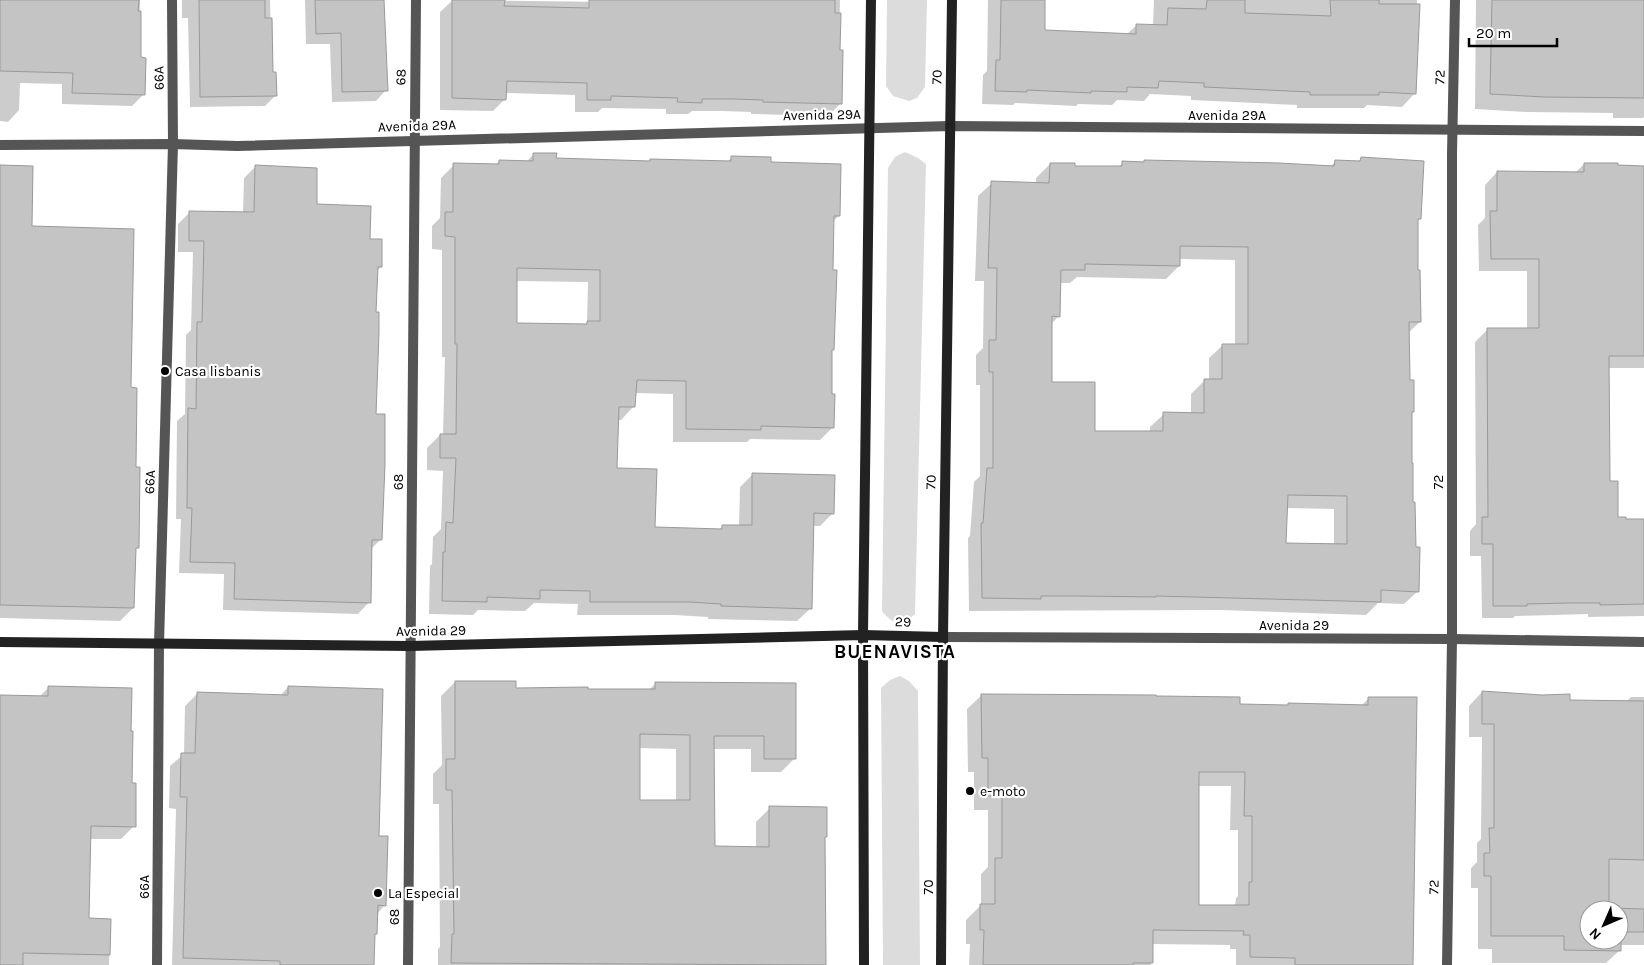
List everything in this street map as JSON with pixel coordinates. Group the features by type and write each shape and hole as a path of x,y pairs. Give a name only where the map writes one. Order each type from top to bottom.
{"main road":[{"path":"864,965 863,635 871,0"},
{"name":"70","path":"941,965 943,637 952,0"},
{"name":"29","path":"863,635 943,637"},
{"name":"Avenida 29","path":"0,642 410,646 863,635"}],"street":[{"name":"66A","path":"157,965 159,644 173,144 172,0"},
{"name":"68","path":"408,965 416,0"},
{"name":"72","path":"1447,965 1452,639 1455,0"},
{"name":"Avenida 29A","path":"0,145 173,144 237,146 950,126 1644,131"},
{"name":"Avenida 29","path":"943,637 1452,639 1644,642"}],"shaded area":[{"path":"887,0 927,0 925,87 917,98 909,101 893,96 886,86"},
{"path":"905,152 926,164 915,614 906,621 898,623 890,619 882,611 888,168 895,157"},
{"path":"900,676 909,681 918,691 920,965 883,965 881,688 890,680"}],"building":[{"path":"0,0 139,0 138,11 141,11 141,57 146,58 145,95 72,93 73,73 0,71"},
{"path":"199,0 265,0 265,18 272,18 273,72 276,72 277,96 200,97"},
{"path":"315,0 384,0 388,91 342,92 341,33 316,34"},
{"path":"452,0 505,0 504,6 589,8 589,0 835,0 835,13 841,13 840,50 843,50 842,104 763,102 763,100 734,99 702,99 702,103 677,102 678,98 611,96 611,100 587,100 587,83 507,81 506,100 452,98"},
{"path":"1001,0 1045,0 1045,30 1136,34 1136,24 1167,25 1168,8 1206,9 1207,0 1245,0 1245,13 1331,16 1330,0 1379,0 1379,4 1420,4 1416,94 1379,92 1379,95 1310,95 1310,92 1204,87 1204,83 1159,81 1158,88 1127,87 1127,92 995,91 996,60 1000,60"},
{"path":"1492,0 1644,0 1644,98 1544,97 1490,94"},
{"path":"533,153 557,153 556,158 731,161 731,156 771,157 771,162 841,164 840,216 834,216 833,270 837,270 834,350 832,350 832,394 835,394 834,428 761,426 761,430 686,429 686,381 637,380 635,407 619,407 617,468 657,469 655,527 722,529 722,525 752,525 752,473 835,475 834,514 814,513 812,609 721,606 721,604 689,602 590,602 590,591 540,590 540,599 487,597 487,602 442,601 443,552 445,552 446,522 453,523 456,458 440,458 440,434 456,434 455,237 445,236 445,212 453,212 453,163 499,164 499,160 533,161","holes":["517,268 600,270 600,321 587,321 587,324 517,323"]},
{"path":"1361,157 1424,161 1421,219 1418,219 1421,322 1409,322 1410,380 1414,380 1412,463 1416,547 1420,547 1419,592 1381,590 1381,602 1156,596 1041,596 1041,599 982,598 981,523 983,523 987,468 993,468 993,372 989,372 989,340 996,340 997,268 988,268 991,181 1049,183 1050,163 1075,163 1075,166 1122,166 1122,161 1144,162 1144,160 1334,166 1335,160 1360,161","holes":["1180,246 1248,247 1248,344 1222,344 1222,379 1204,379 1204,413 1163,412 1163,431 1095,431 1095,382 1052,382 1052,316 1060,317 1061,270 1085,270 1085,264 1180,266","1288,495 1347,496 1347,544 1286,543"]},
{"path":"1584,163 1618,163 1618,165 1644,166 1644,356 1609,356 1610,481 1618,481 1618,517 1644,519 1644,604 1600,605 1600,603 1568,603 1493,606 1493,544 1482,544 1482,517 1488,517 1487,328 1539,328 1539,259 1491,259 1490,211 1497,211 1497,171 1584,172"},
{"path":"0,165 33,166 32,226 134,229 131,387 137,388 136,467 140,467 139,548 136,548 134,608 0,605"},
{"path":"255,165 317,168 317,204 371,206 370,239 382,239 382,267 378,267 376,312 379,312 379,333 376,414 385,414 385,464 382,540 372,540 371,603 234,599 235,563 190,562 192,508 187,508 188,408 196,409 197,322 202,322 204,241 189,241 189,211 254,212"},
{"path":"455,681 516,681 516,688 588,687 588,689 655,689 655,682 796,683 796,759 764,759 764,736 714,736 715,846 769,847 769,806 827,807 827,837 825,837 826,965 451,963 452,934 454,934 452,790 446,790 446,759 455,759","holes":["640,734 690,735 690,800 640,800"]},
{"path":"48,686 132,688 132,783 136,783 136,827 91,826 89,918 111,919 110,955 23,953 23,965 0,965 0,695 48,696"},
{"path":"288,686 383,689 379,836 388,836 386,906 378,905 374,965 280,965 280,961 183,958 187,797 180,797 181,753 195,753 197,692 288,695"},
{"path":"1482,691 1542,695 1570,694 1570,700 1644,701 1644,860 1609,859 1609,900 1579,900 1579,950 1621,951 1564,950 1564,936 1491,936 1491,876 1484,876 1484,853 1490,853 1489,828 1494,828 1494,724 1482,724"},
{"path":"981,694 1240,697 1240,704 1288,705 1288,703 1368,705 1368,697 1417,697 1413,965 1295,965 1295,958 1250,957 1250,935 1243,935 1244,931 1153,930 1153,963 1133,963 1133,965 983,965 984,930 980,930 980,904 995,904 995,858 1002,858 1002,796 988,796 988,758 982,758","holes":["1199,772 1245,772 1244,816 1252,816 1252,882 1249,882 1249,905 1199,905"]},
{"path":"1629,909 1644,909 1644,932 1629,932"}],"place":[{"name":"Casa lisbanis","path":"165,371"},
{"name":"e-moto","path":"970,791"},
{"name":"La Especial","path":"378,893"}],"district":[{"name":"BUENAVISTA","path":"895,652"}]}
